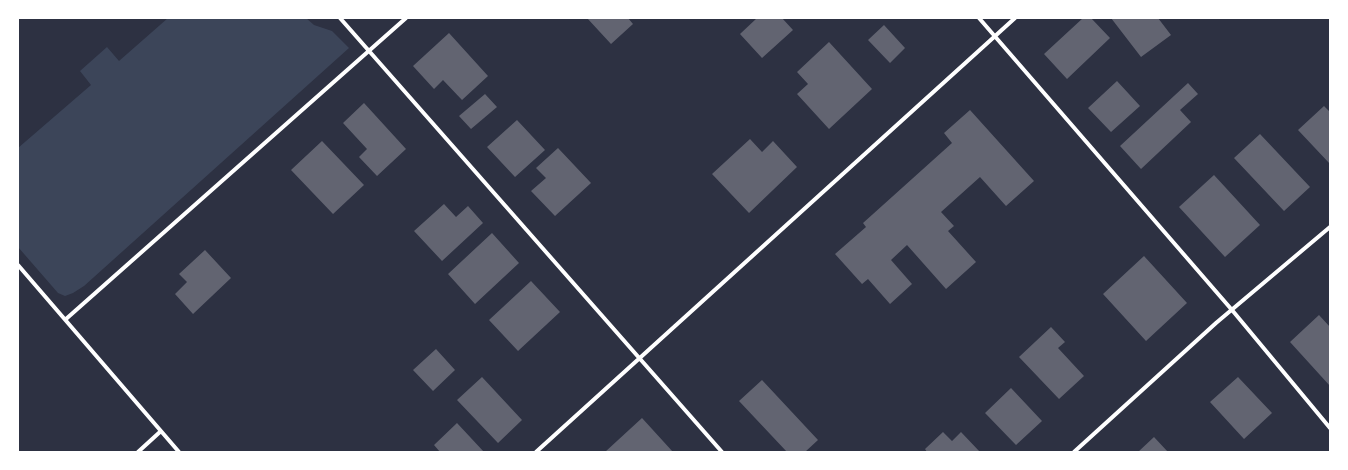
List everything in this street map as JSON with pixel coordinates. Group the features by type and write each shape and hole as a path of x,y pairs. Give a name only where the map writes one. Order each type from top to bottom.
{"street":[{"path":"340,18 722,452"},
{"path":"66,320 406,18"},
{"path":"979,18 1232,310 1330,428"},
{"path":"536,452 1015,18"},
{"path":"1074,452 1232,310 1330,227"},
{"path":"18,264 179,452"},
{"path":"138,452 161,430"}],"shaded area":[{"path":"168,18 306,18 314,25 332,31 349,48 84,286 65,296 58,293 18,247 18,148 91,85 80,71 107,47 119,61"}],"building":[{"path":"587,18 628,18 633,24 611,44"},
{"path":"757,18 782,18 793,30 762,58 740,34"},
{"path":"1083,18 1091,18 1110,38 1067,79 1044,54"},
{"path":"1111,18 1158,18 1171,35 1141,57"},
{"path":"884,25 905,48 890,63 868,40"},
{"path":"449,33 488,76 462,100 443,80 434,89 413,66"},
{"path":"829,42 872,89 829,129 797,94 808,84 797,72"},
{"path":"1117,81 1140,106 1111,132 1088,108"},
{"path":"1188,83 1198,94 1180,110 1191,122 1141,169 1120,146"},
{"path":"485,94 497,107 471,129 459,116"},
{"path":"364,103 406,149 377,176 359,157 367,149 343,123"},
{"path":"1324,106 1330,112 1330,164 1298,130"},
{"path":"970,110 1034,181 1006,206 980,177 941,212 954,226 948,231 976,262 946,289 907,245 891,260 912,284 890,304 868,279 862,284 835,254 866,227 863,223 952,143 944,133"},
{"path":"517,120 545,150 515,177 487,147"},
{"path":"1260,134 1310,187 1284,211 1234,158"},
{"path":"750,139 762,152 773,141 797,167 749,213 712,174"},
{"path":"322,141 364,185 333,214 291,170"},
{"path":"558,148 591,183 555,216 531,191 546,178 536,168"},
{"path":"1214,175 1260,225 1225,257 1179,207"},
{"path":"444,204 456,217 468,206 483,223 442,261 414,231"},
{"path":"492,233 519,263 475,304 448,274"},
{"path":"205,250 231,278 193,314 175,294 187,282 179,274"},
{"path":"1144,256 1187,303 1146,341 1103,294"},
{"path":"531,281 560,312 518,351 489,320"},
{"path":"1319,315 1330,327 1330,386 1290,342"},
{"path":"1051,327 1065,342 1058,348 1084,376 1059,399 1019,357"},
{"path":"436,349 455,370 433,391 413,370"},
{"path":"482,377 522,420 498,443 457,400"},
{"path":"1238,377 1272,413 1244,439 1210,402"},
{"path":"762,380 818,440 805,452 787,452 739,401"},
{"path":"1011,388 1042,421 1016,445 985,413"},
{"path":"642,418 673,452 605,452"},
{"path":"457,423 484,452 440,452 434,445"},
{"path":"943,432 952,441 961,432 980,452 927,452 925,449"},
{"path":"1154,437 1168,452 1138,452"}]}
